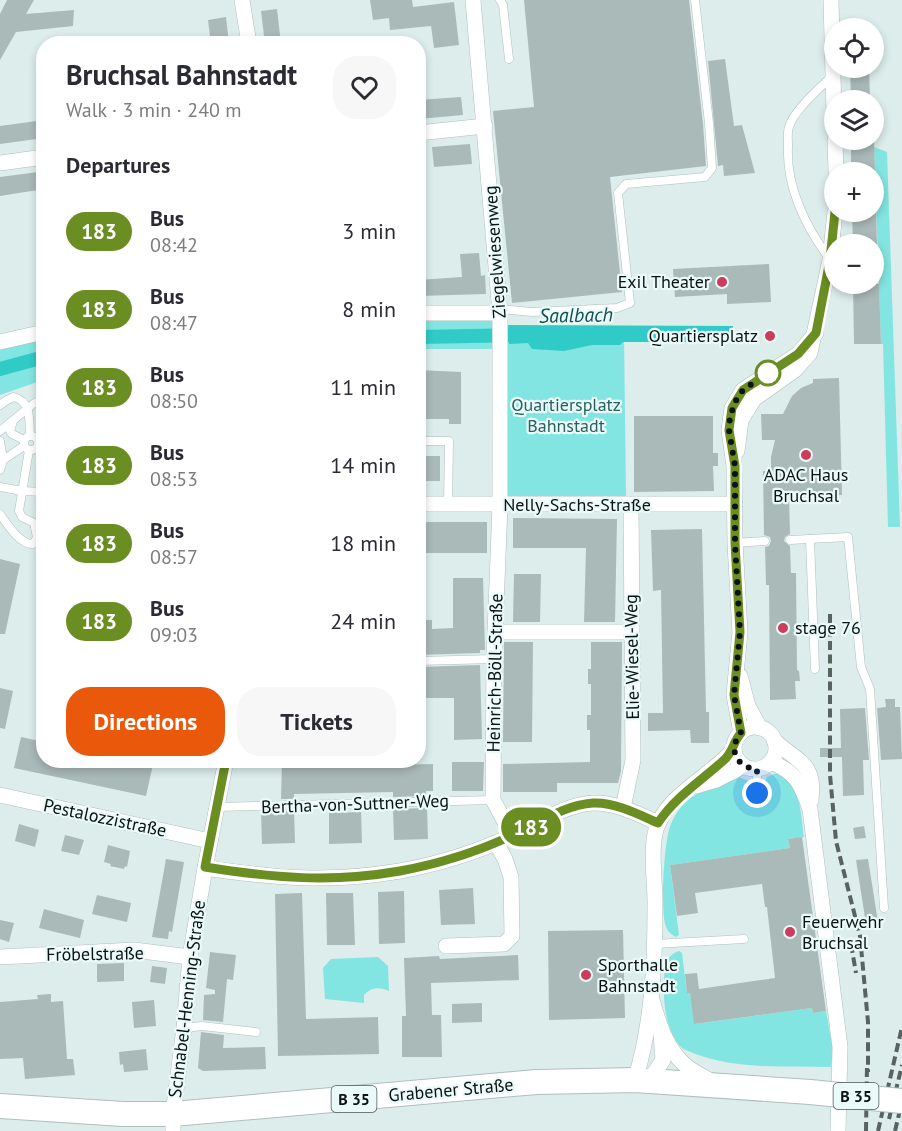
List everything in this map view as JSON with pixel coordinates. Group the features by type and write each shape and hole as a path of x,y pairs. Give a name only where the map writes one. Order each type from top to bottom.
{"main road":[{"name":"Grabener Straße","path":"0,1106 123,1114 173,1122 536,1082 635,1080 902,1101"}],"street":[{"path":"242,0 248,36"},
{"name":"Ziegelwiesenweg","path":"473,0 500,313 500,505"},
{"path":"831,0 831,18"},
{"path":"426,132 485,126"},
{"path":"0,163 36,158"},
{"path":"741,733 734,695 740,632 735,543 735,466 741,420 754,399 806,360 816,333 824,291"},
{"path":"426,313 500,313"},
{"path":"0,342 36,334"},
{"name":"Nelly-Sachs-Straße","path":"426,504 735,504"},
{"name":"Heinrich-Böll-Straße","path":"500,505 494,659 493,800 512,836"},
{"name":"Elie-Wiesel-Weg","path":"623,808 633,760 631,505"},
{"path":"495,632 631,632"},
{"path":"690,788 757,766 775,751 771,735 760,728 748,706 738,668"},
{"path":"760,728 750,728 737,737 735,756 757,766 787,769 797,778 810,809"},
{"path":"774,741 803,762 810,774 812,791 810,809 840,1047 838,1131"},
{"path":"635,1080 641,1062 651,998 654,944 654,847 658,823 667,810 734,749"},
{"name":"Schnabel-Henning-Straße","path":"173,1122 190,957 224,768"},
{"name":"Pestalozzistraße","path":"0,795 210,841"},
{"path":"205,867 275,878 352,878 402,871 496,843 575,806 595,803 623,808 658,823"},
{"path":"446,946 504,944 512,936 511,878 505,859 496,843"},
{"name":"Fröbelstraße","path":"0,957 134,950 190,957"},
{"path":"651,998 661,1029 671,1049 686,1065 718,1086"},
{"path":"635,1080 653,1075 663,1060 661,1029"}],"lane":[{"path":"500,0 503,4 509,59"},
{"path":"500,313 617,308 630,303 618,193 626,184 705,177 712,168 695,0"},
{"path":"824,251 793,190 787,163 789,127 802,107 830,78"},
{"path":"0,405 14,397 25,402 28,408 20,514 22,518 34,524 36,532"},
{"path":"0,431 36,403"},
{"path":"13,421 10,431 12,434 36,446"},
{"path":"3,460 36,438"},
{"path":"0,441 3,460 0,470"},
{"path":"426,441 449,441 448,505"},
{"path":"0,487 36,492"},
{"path":"0,514 26,544 36,542"},
{"path":"790,540 849,537 861,668 870,689 884,908"},
{"path":"810,539 815,669"},
{"path":"735,543 765,541"},
{"path":"426,661 494,659"},
{"path":"757,766 757,793"},
{"name":"Bertha-von-Suttner-Weg","path":"217,807 493,800"},
{"path":"654,944 744,939"},
{"path":"184,1028 202,1026 256,1032"}],"green space":[{"path":"874,150 887,152 900,527 888,527 883,344 881,344 879,294 884,294 884,234 877,234 877,222 884,222 884,162 875,162"},
{"path":"494,317 493,349 426,349 426,318"},
{"name":"Quartiersplatz Bahnstadt","path":"624,334 626,496 507,498 508,335"},
{"path":"36,340 36,382 0,395 0,347"},
{"path":"777,773 791,783 795,791 804,837 788,839 790,848 670,865 679,935 674,936 666,927 663,894 667,839 676,815 693,796 734,776 747,780 752,788 763,786 767,777"},
{"path":"679,951 682,953 687,993 690,993 695,1024 812,1008 813,1013 826,1011 833,1050 831,1067 744,1065 709,1058 682,1048 669,1026 664,993 667,961"},
{"path":"378,957 388,966 389,991 379,988 370,990 364,995 364,1003 325,999 323,968 331,959"}],"shaded area":[{"path":"508,325 733,326 733,342 623,342 620,345 592,345 564,351 532,349 528,343 509,344"}],"building":[{"path":"7,0 34,0 26,14 74,10 73,26 16,32 0,60 0,14"},
{"path":"370,0 412,0 413,7 454,2 459,45 434,48 431,26 390,30 389,18 373,20"},
{"path":"524,0 689,0 706,166 610,177 622,292 512,303 493,111 534,107"},
{"path":"277,9 280,36 264,36 261,11"},
{"path":"226,17 228,36 210,36 208,20"},
{"path":"725,59 734,126 742,125 755,173 724,176 723,165 718,166 708,61"},
{"path":"850,78 869,78 870,90 851,90"},
{"path":"461,97 463,115 426,118 426,99"},
{"path":"36,121 36,139 0,144 0,126"},
{"path":"470,144 472,164 434,167 432,147"},
{"path":"851,150 874,150 875,162 851,162"},
{"path":"36,172 36,190 0,196 0,177"},
{"path":"852,222 876,222 877,234 853,234"},
{"path":"479,253 481,276 485,275 486,294 426,296 426,279 462,277 460,254"},
{"name":"Exil Theater","path":"769,264 771,302 727,304 727,294 675,297 673,269"},
{"path":"853,294 879,294 881,344 854,344"},
{"path":"426,370 461,372 461,424 449,424 449,419 426,419"},
{"name":"ADAC Haus Bruchsal","path":"839,378 842,495 789,497 790,534 785,537 784,541 790,546 791,573 796,573 797,670 800,681 795,681 796,699 770,700 769,585 766,585 765,547 769,546 771,541 770,537 764,535 763,471 771,471 775,440 762,440 761,414 783,414 792,396 801,388 813,383 813,379"},
{"path":"634,416 713,416 713,453 718,453 718,466 713,466 714,491 634,492"},
{"path":"426,456 440,456 440,481 426,481"},
{"path":"513,518 617,519 615,622 584,622 586,548 513,548"},
{"path":"426,522 487,522 487,553 426,553"},
{"path":"702,529 706,712 709,712 709,743 691,743 690,730 648,731 648,713 663,713 661,590 653,591 651,530"},
{"path":"0,559 20,564 5,634 0,634"},
{"path":"514,574 541,574 540,622 513,622"},
{"path":"453,578 483,578 485,650 480,650 480,653 426,655 426,620 432,620 432,629 453,628"},
{"path":"504,642 533,642 532,742 503,742"},
{"path":"591,642 622,642 621,771 618,783 557,783 557,792 503,792 503,764 590,762 590,730 587,730 587,715 591,715 591,684 588,684 588,669 591,669"},
{"path":"480,665 482,739 454,740 454,698 426,698 426,667"},
{"path":"0,688 13,691 5,729 0,728"},
{"path":"885,699 895,699 895,707 900,707 902,759 881,760 877,708 886,707"},
{"path":"865,708 869,760 863,760 864,795 843,796 842,757 820,757 820,748 841,748 840,709"},
{"path":"21,737 36,740 36,768 152,768 146,796 14,768"},
{"path":"452,762 484,762 483,791 452,791"},
{"path":"426,764 433,764 433,791 426,791 426,796 393,797 393,792 294,794 294,799 281,799 282,768 426,768"},
{"path":"427,808 428,839 394,840 393,809"},
{"path":"294,811 295,843 262,844 261,813"},
{"path":"361,812 362,843 329,844 329,813"},
{"path":"19,824 39,830 35,847 15,841"},
{"path":"864,826 866,838 855,839 853,828"},
{"path":"65,835 84,840 79,855 61,851"},
{"path":"802,837 826,1011 813,1013 812,1008 694,1024 685,974 697,973 699,989 775,978 767,907 765,907 762,884 695,893 698,913 677,916 670,865 790,848 788,839"},
{"path":"108,845 130,851 127,867 125,866 124,869 110,866 111,864 104,862"},
{"path":"166,859 184,862 172,932 169,931 168,939 152,937"},
{"path":"868,859 878,922 866,924 856,860"},
{"path":"473,888 475,924 441,925 439,890"},
{"path":"404,891 405,943 379,944 378,892"},
{"path":"302,893 306,1019 378,1017 379,1054 278,1056 275,894"},
{"path":"326,893 353,893 355,945 327,945"},
{"path":"97,895 131,903 127,922 92,914"},
{"path":"44,909 84,920 80,938 39,928"},
{"path":"0,920 14,923 9,942 0,939"},
{"name":"Sporthalle Bahnstadt","path":"623,930 625,1018 549,1020 548,931"},
{"path":"210,952 236,955 233,980 227,979 223,1022 203,1020 204,995 215,994 215,990 206,988"},
{"path":"518,955 519,980 431,983 432,1015 441,1015 442,1057 402,1057 402,1016 406,1016 404,958 439,956 440,959"},
{"path":"124,963 124,981 97,982 97,964"},
{"path":"152,966 167,968 165,984 150,982"},
{"path":"51,994 51,1002 63,1001 67,1059 73,1059 75,1075 25,1079 23,1058 0,1059 0,1002 38,999 37,995"},
{"path":"154,1000 156,1026 134,1028 132,1002"},
{"path":"482,1003 482,1022 452,1023 452,1004"},
{"path":"201,1032 224,1035 223,1048 265,1047 266,1069 203,1071 198,1068"},
{"path":"146,1049 148,1070 124,1072 123,1064 120,1065 119,1052"}],"waterway":[{"name":"Saalbach","path":"426,337 527,335"},
{"name":"Saalbach","path":"0,369 36,359"}],"railway":[{"path":"830,614 830,775 836,841 860,936 868,1022 868,1072"},
{"path":"851,944 856,973"},
{"path":"878,1131 902,1027"},
{"path":"866,1131 867,1065"},
{"path":"889,1119 902,1065"},
{"path":"895,1131 900,1110"}],"bus line":[{"name":"183","path":"224,768 205,867 267,877 352,878 402,871 451,859 496,843 575,806 595,803 623,808 658,823 679,797 725,759 734,749 734,743 741,733 734,695 740,632 735,543 735,466 729,430 730,416 743,390 798,354 816,333 830,260 834,222"}],"place":[{"name":"Exil Theater","path":"722,282"},
{"name":"Quartiersplatz","path":"770,336"},
{"name":"ADAC Haus Bruchsal","path":"806,455"},
{"name":"stage 76","path":"783,628"},
{"name":"Feuerwehr Bruchsal","path":"790,932"},
{"name":"Sporthalle Bahnstadt","path":"586,975"}],"route":[{"path":"757,793 757,769 748,768 739,762 734,749 734,743 741,733 734,695 740,632 735,543 735,466 729,430 730,416 737,398 751,383 768,373"}]}
